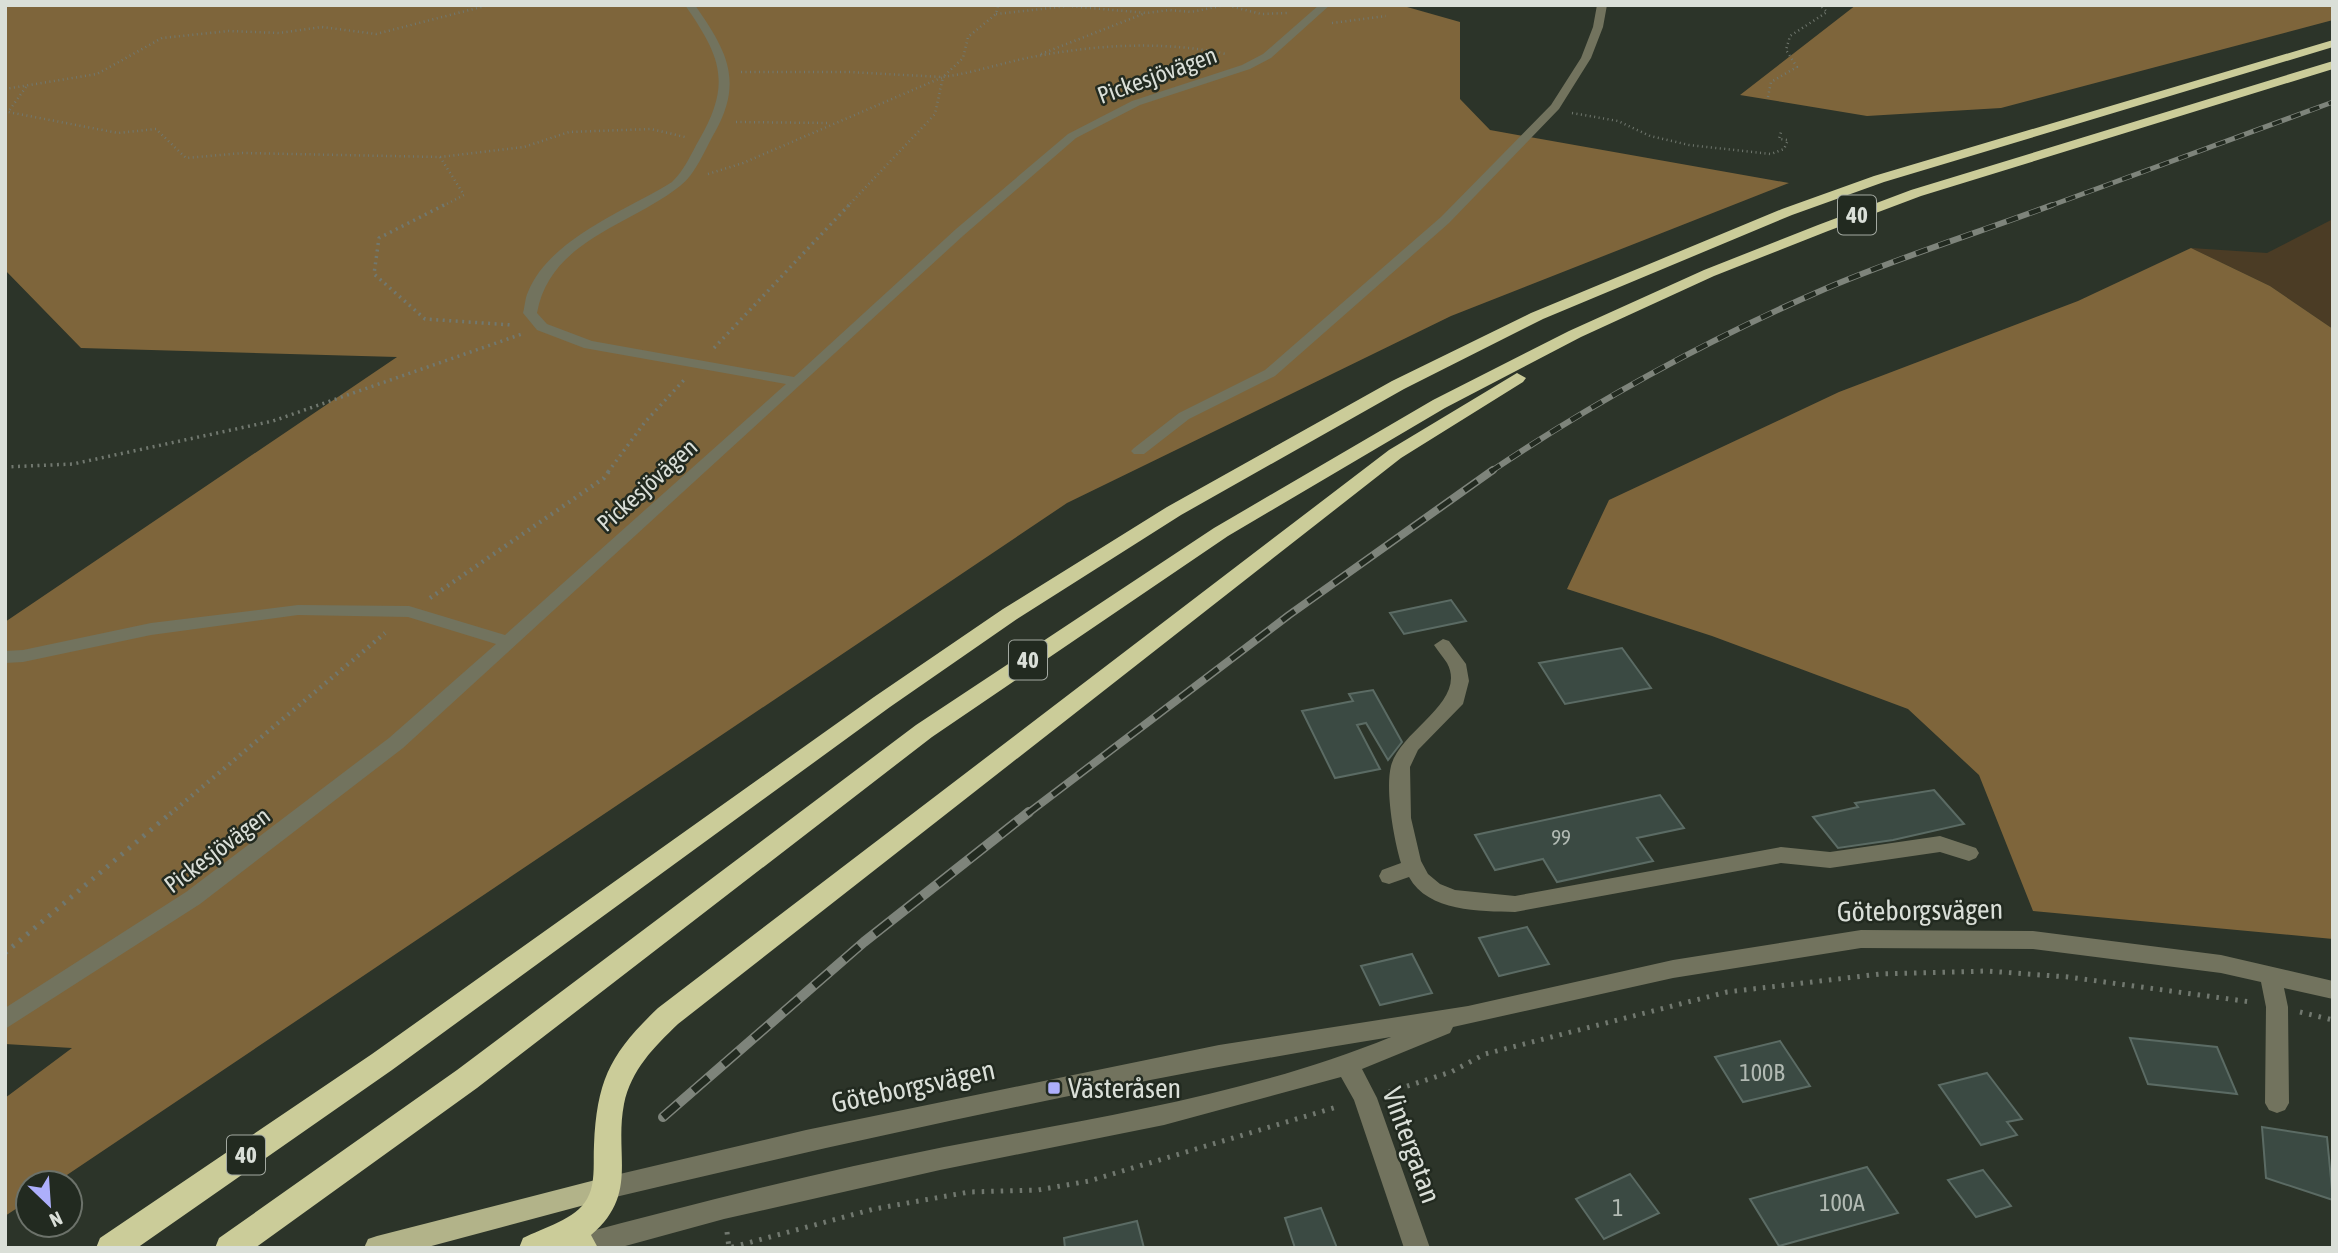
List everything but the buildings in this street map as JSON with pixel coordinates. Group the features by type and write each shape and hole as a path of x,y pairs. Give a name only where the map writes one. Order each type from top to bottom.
{"highway":[{"name":"40","path":"111,1248 382,1062 882,702 1010,614 1174,511 1398,385 1537,316 1787,212 1879,179 2333,43"},
{"name":"40","path":"230,1248 467,1079 924,731 1221,532 1439,404 1575,334 1709,273 1916,193 2333,65"},
{"path":"534,1248 567,1233 597,1211 607,1188 610,1104 621,1074 638,1045 668,1016 1395,454 1632,308"}],"main road":[{"name":"Göteborgsvägen","path":"377,1248 607,1188"}],"street":[{"path":"690,5 717,42 726,74 728,84 716,122 679,182 596,228 560,258 535,289 530,313 542,327 589,345 797,382"},
{"path":"1139,450 1184,416 1270,373 1445,219 1555,107 1586,58 1598,27 1601,5"},
{"name":"Pickesjövägen","path":"5,1020 193,898 396,743 960,232 1072,136 1136,103 1215,79 1256,62 1317,13"},
{"path":"5,657 23,656 151,629 298,610 410,612 507,641"},
{"path":"1443,645 1457,664 1460,681 1455,700 1410,746 1400,767 1401,818 1414,867 1421,880 1433,890 1452,898 1516,904 1568,897 1781,855 1830,860 1940,844 1969,853"},
{"path":"1389,876 1414,867"},
{"name":"Göteborgsvägen","path":"607,1188 806,1141 1219,1055 1468,1016 1673,969 1861,939 2032,940 2221,964 2333,990"},
{"path":"2271,977 2277,1007 2277,1102"},
{"name":"Göteborgsvägen","path":"578,1247 724,1207 940,1159 1164,1115 1347,1065 1468,1016"},
{"name":"Vintergatan","path":"1347,1065 1365,1098 1417,1248"}],"path":[{"path":"5,89 97,74 162,38 229,31 279,33 323,27 376,34 489,5"},
{"path":"996,15 998,5"},
{"path":"726,74 760,70 943,77 974,74 1079,42 1093,32 1147,13 1168,10 1191,12 1226,5 1261,14 1317,13 1327,24 1350,20 1372,21 1386,16"},
{"path":"1768,97 1771,82 1797,67 1786,50 1790,36 1827,12 1820,5"},
{"path":"679,182 743,163 943,77 963,58 968,37 996,15 1068,6 1147,13"},
{"path":"1027,58 1084,50 1156,47 1209,49 1256,62"},
{"path":"5,953 410,612 604,478 645,422 935,114 943,77"},
{"path":"26,87 8,111 118,133 156,129 186,158 243,153 440,157 524,147 569,132 651,129 689,138 707,137"},
{"path":"1555,107 1618,121 1650,136 1689,145 1771,154 1784,149 1788,140 1779,139 1781,132"},
{"path":"716,122 833,123"},
{"path":"440,157 464,195 379,239 374,274 425,319 542,327"},
{"path":"5,467 73,464 273,421 542,327"},
{"path":"729,1248 874,1209 969,1192 1038,1190 1089,1181 1451,1072 1485,1054 1727,992 1880,974 1987,971 2067,976 2206,994 2333,1020"}],"shaded area":[{"path":"5,5 1400,5 1460,22 1460,99 1490,130 1789,183 1451,316 1067,503 76,1169 14,1169 14,1210 5,1216 5,1098 72,1048 5,1044 5,622 397,357 81,348 5,270"},
{"path":"1856,5 2333,5 2333,20 2001,108 1867,116 1740,95"},
{"path":"2333,219 2333,329 2270,286 2191,248 2267,253"},
{"path":"2191,248 2270,286 2333,329 2333,939 2033,911 1979,775 1908,709 1712,636 1567,589 1609,500 1839,392 2078,301"}],"railway":[{"path":"2047,207 2333,102"},
{"path":"1492,471 1571,420 1654,372 1740,328 1827,288 1910,255 2052,205"},
{"path":"1027,814 1289,615 1492,471"},
{"path":"663,1117 864,942 1029,812"}],"place":[{"name":"Västeråsen","path":"1054,1088"}]}
